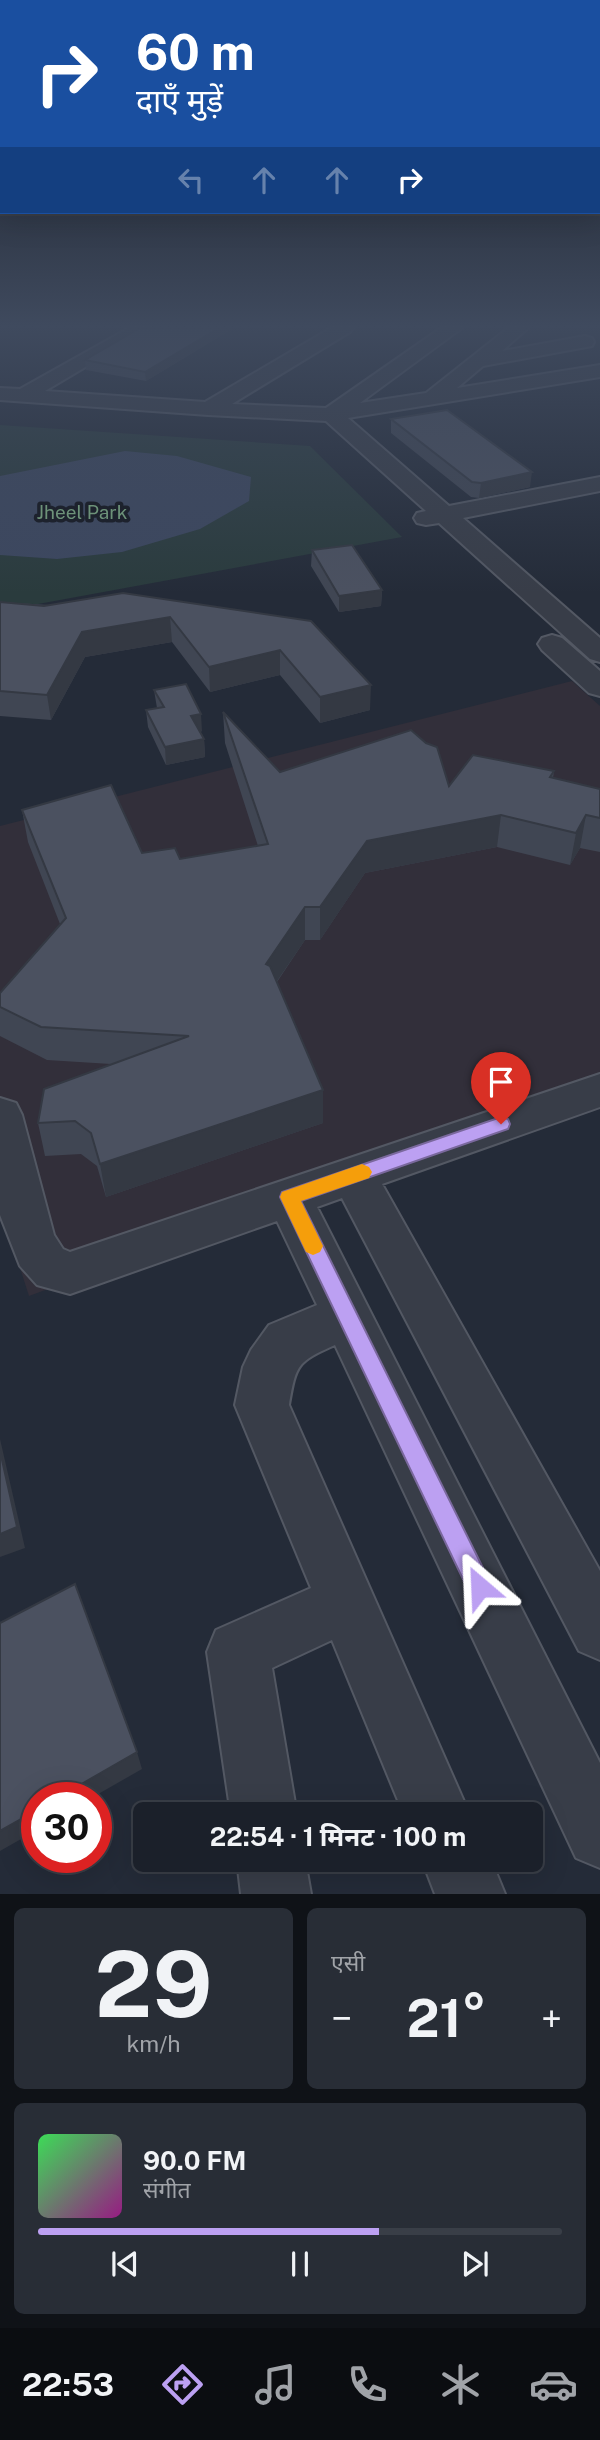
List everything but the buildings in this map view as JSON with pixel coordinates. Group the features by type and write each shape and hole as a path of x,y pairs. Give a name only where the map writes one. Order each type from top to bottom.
{"street":[{"path":"152,416 249,423 342,416"},
{"path":"293,416 323,419 337,416"},
{"path":"323,419 327,416"},
{"path":"323,419 443,515 600,653"},
{"path":"323,419 417,520 495,592"},
{"path":"417,520 594,490"},
{"path":"534,628 600,687"},
{"path":"0,1115 30,1232 42,1258 57,1272 70,1273 600,1090"},
{"path":"353,1175 600,1630"},
{"path":"289,1197 600,1834"},
{"path":"347,1315 287,1342 269,1367 262,1405 431,1802"},
{"path":"262,1802 238,1652 346,1603"},
{"path":"273,1872 276,1894"},
{"path":"461,1872 470,1894"}],"shaded area":[{"path":"572,681 600,706 600,1085 29,1296 0,1205 0,826"}],"green space":[{"name":"Jheel Park","path":"0,425 310,446 402,537 0,611"}],"water":[{"path":"125,451 177,456 251,477 249,501 200,529 122,552 57,559 0,555 0,476"}],"slow traffic":[{"path":"313,1246 289,1197 362,1172"}],"route":[{"path":"480,1587 289,1197 501,1124"}]}
